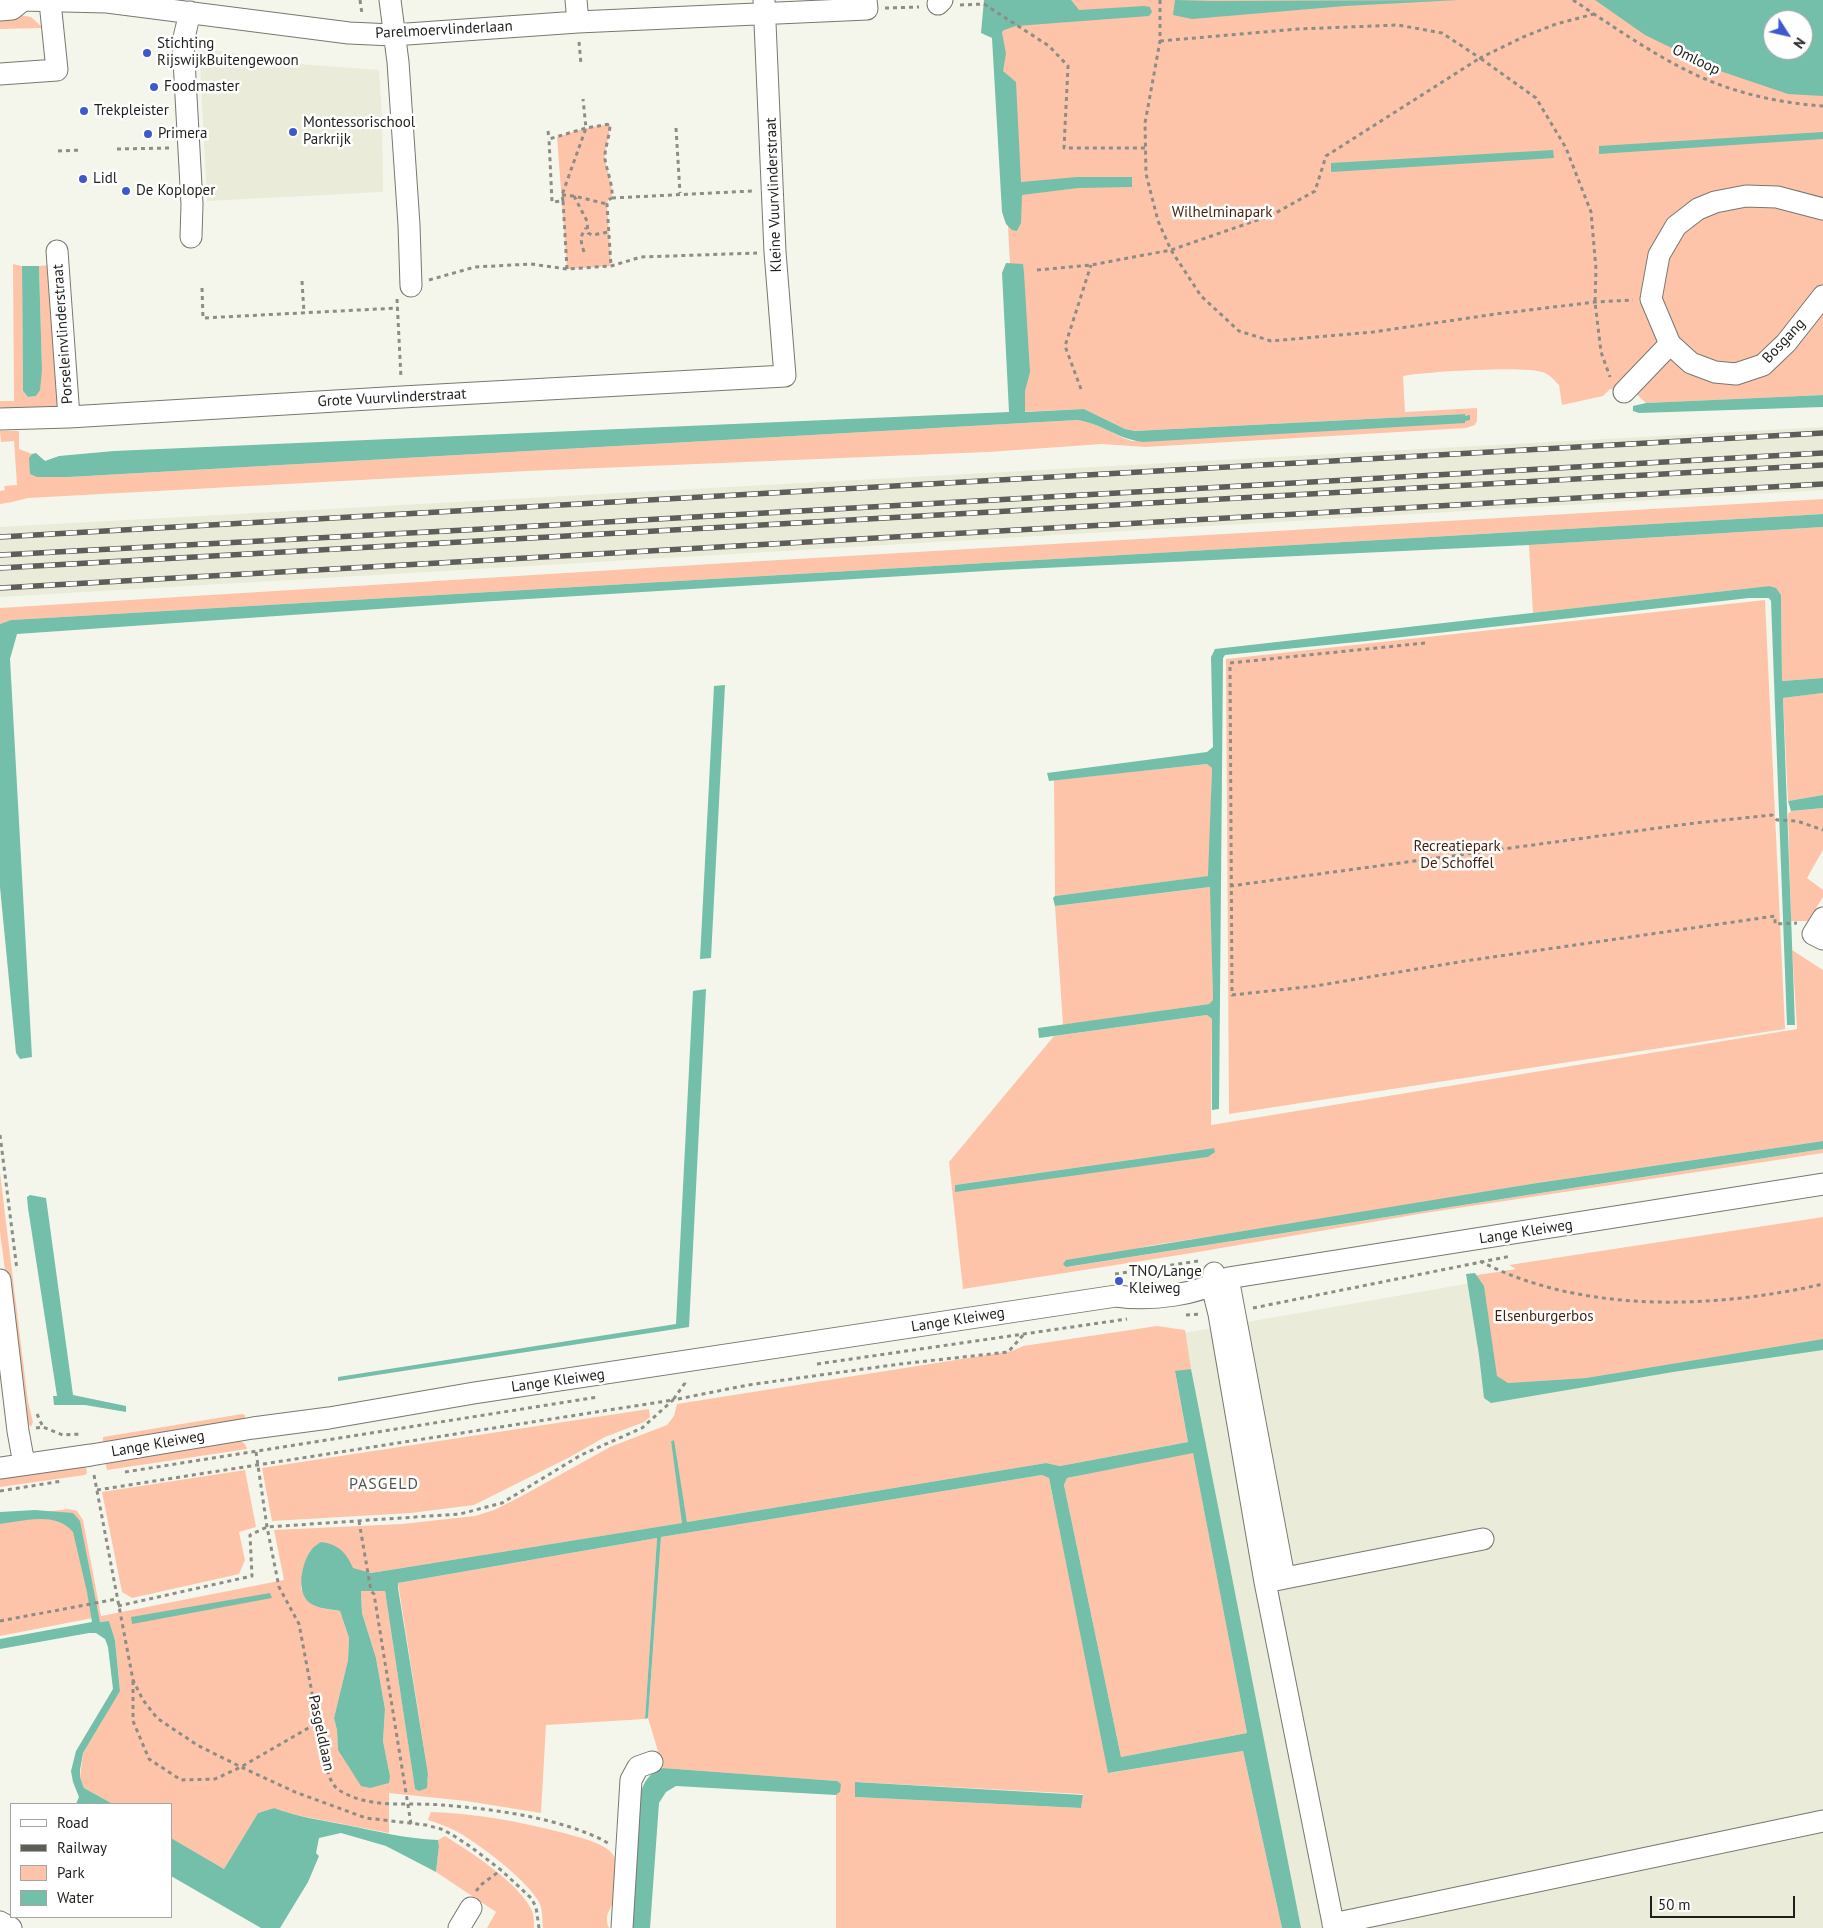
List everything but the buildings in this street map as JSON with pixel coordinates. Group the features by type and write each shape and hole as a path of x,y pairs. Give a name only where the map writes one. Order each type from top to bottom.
{"street":[{"name":"Parelmoervlinderlaan","path":"0,10 12,8 21,0 167,4 190,12 349,33 393,35 765,7 866,4"},
{"path":"390,0 393,35 398,62 409,225 406,285"},
{"path":"576,0 578,22"},
{"path":"0,74 57,70 50,2"},
{"name":"Kleine Vuurvlinderstraat","path":"765,7 775,252 785,376"},
{"path":"190,12 184,42 192,204 191,237"},
{"path":"1651,299 1659,256 1676,226 1698,208 1715,202 1746,196 1777,197 1823,209"},
{"name":"Porseleinvlinderstraat","path":"57,251 69,417"},
{"name":"Bosgang","path":"1651,299 1670,344 1691,363 1715,372 1736,374 1763,365 1786,343 1823,296"},
{"path":"1617,385 1670,344"},
{"name":"Grote Vuurvlinderstraat","path":"0,419 69,417 785,376"},
{"path":"1823,918 1813,934 1823,939"},
{"name":"Lange Kleiweg","path":"0,1468 253,1428 329,1418 474,1393 1116,1296 1135,1286 1218,1279 1823,1184"},
{"path":"1218,1279 1274,1580 1333,1926 1823,1821"},
{"path":"0,1280 18,1431 24,1464"},
{"path":"1274,1580 1483,1539"},
{"path":"622,1928 631,1780 638,1767 652,1762"},
{"path":"460,1928 471,1908"},
{"path":"0,1922 11,1928"}],"path":[{"path":"1160,0 1160,41 1145,123 1146,174 1158,221 1171,250 1201,296 1239,331 1271,341 1373,332 1595,302 1651,299"},
{"name":"Omloop","path":"1573,0 1625,34 1694,74 1742,93 1790,104 1823,106"},
{"path":"984,4 1049,46 1068,66 1064,148 1145,148"},
{"path":"1037,270 1091,265 1171,250 1272,215 1315,191 1326,156 1480,58 1523,37 1556,24 1594,14"},
{"path":"1160,41 1298,29 1398,25 1442,33 1536,98 1566,148 1591,212 1596,268 1595,302 1601,352 1617,385"},
{"path":"567,268 562,195 586,128 584,99"},
{"path":"549,139 586,128 610,124 610,135 605,157 613,190 612,198"},
{"path":"676,128 680,193"},
{"path":"548,131 552,202 563,201"},
{"path":"117,149 189,148"},
{"path":"58,151 82,150"},
{"path":"611,266 607,204 608,200 612,198 680,193 773,190"},
{"path":"562,195 607,204"},
{"path":"574,196 587,221 588,233 592,235 609,232"},
{"path":"584,252 580,238 587,228"},
{"path":"402,397 398,308 406,285 475,267 531,264 567,268 611,266 641,257 775,252"},
{"path":"1081,389 1065,346 1091,265"},
{"path":"302,281 304,313"},
{"path":"202,288 203,318 398,308"},
{"path":"1425,643 1230,663 1232,995 1315,986 1466,961 1775,916 1775,924 1794,923"},
{"path":"1230,886 1695,823 1772,815 1777,820 1790,820 1823,830"},
{"path":"1479,1261 1503,1273 1528,1282 1588,1297 1651,1302 1732,1301 1823,1284"},
{"name":"Lange Kleiweg","path":"673,1400 758,1383 1008,1352 1025,1332 812,1364"},
{"path":"676,1384 695,1381"},
{"name":"Lange Kleiweg","path":"123,1472 602,1396"},
{"path":"97,1490 673,1400"},
{"path":"118,1606 252,1576 250,1535 267,1527 460,1514 502,1502 581,1455 642,1428 673,1400"},
{"path":"44,1427 64,1435 88,1434"},
{"name":"Pasgeldlaan","path":"253,1428 267,1527 279,1587 299,1624 325,1762 332,1784 343,1793 355,1798 380,1803 440,1805 526,1817 568,1826 592,1834 612,1845 625,1860"},
{"name":"Lange Kleiweg","path":"85,1478 104,1475"},
{"path":"94,1476 133,1680 133,1721 149,1759 181,1780 215,1779 241,1767 318,1723"},
{"path":"0,1491 66,1481"},
{"path":"359,1522 371,1591 374,1594 411,1824"},
{"path":"0,1621 87,1603 117,1599"},
{"path":"133,1680 143,1700 157,1718 197,1745 241,1767 295,1792 350,1813 366,1818 426,1825 446,1832 471,1846 501,1870 534,1902 539,1917 539,1928"},
{"path":"471,1908 474,1895 482,1884 501,1870"}],"shaded area":[{"name":"Montessorischool Parkrijk","path":"199,47 286,63 379,70 383,192 207,201"},
{"path":"1823,427 1823,490 0,597 0,527"},
{"path":"1471,1283 1823,1328 1823,1928 1294,1928 1178,1334"}],"green space":[{"name":"Wilhelminapark","path":"998,0 1823,0 1823,395 1646,403 1631,389 1610,389 1603,396 1562,405 1559,385 1545,373 1498,369 1453,371 1403,376 1405,412 1477,408 1477,421 1475,425 1466,428 1145,447 1102,444 988,452 527,471 28,498 0,504 0,491 5,490 4,486 17,485 14,441 1,442 0,431 19,431 19,449 32,454 37,477 69,477 1077,420 1091,423 1132,441 1465,421 1464,414 1135,431 1125,429 1084,409 1018,412 997,23"},
{"path":"19,15 31,17 43,28 0,29 0,17"},
{"path":"610,124 605,155 612,193 612,198 608,200 607,204 611,266 567,269 557,137 586,128"},
{"path":"13,264 22,266 23,391 28,397 36,396 42,370 39,266 53,265 61,411 4,411 0,407 0,401 14,401"},
{"path":"1823,499 1823,514 11,620 0,624 0,608"},
{"path":"1823,527 1823,678 1782,681 1781,596 1769,586 1533,613 1529,545"},
{"name":"Recreatiepark De Schoffel","path":"1765,600 1785,1029 1229,1114 1226,659"},
{"path":"1823,693 1823,795 1788,801 1783,698"},
{"path":"1208,764 1212,768 1209,876 1055,896 1054,780"},
{"path":"1823,808 1823,850 1807,878 1823,890 1823,897 1808,921 1791,921 1788,814 1791,811"},
{"path":"1211,887 1213,1000 1209,1004 1063,1025 1055,906"},
{"path":"1792,950 1823,970 1823,1141 1537,1183 1381,1210 1148,1246 1067,1267 1823,1149 1823,1153 1425,1213 1192,1253 963,1289 949,1162 1054,1036 1207,1015 1212,1019 1211,1125 1797,1029","holes":["1214,1148 1207,1157 955,1191 955,1185"]},
{"path":"0,1173 28,1402 33,1422 31,1427 26,1421 19,1378 0,1232"},
{"name":"Elsenburgerbos","path":"1823,1217 1823,1339 1586,1378 1508,1383 1497,1378 1471,1276 1516,1269 1509,1265"},
{"path":"1157,1326 1185,1330 1191,1369 1175,1372 1188,1442 1060,1466 1046,1463 687,1522 673,1440 671,1441 683,1523 371,1573 360,1572 311,1550 303,1569 301,1589 325,1609 340,1611 349,1638 348,1660 334,1718 338,1750 345,1758 349,1768 390,1776 383,1741 385,1709 376,1658 362,1613 361,1591 385,1591 415,1788 419,1791 428,1781 428,1774 398,1583 657,1538 645,1719 546,1725 541,1813 466,1801 389,1793 389,1833 291,1814 274,1808 258,1813 224,1869 172,1839 172,1803 111,1803 84,1788 80,1777 83,1753 120,1690 115,1640 109,1621 100,1622 98,1617 0,1636 0,1518 68,1509 77,1511 83,1520 101,1616 284,1580 274,1530 402,1524 475,1516 494,1510 610,1447 667,1425 674,1416 677,1404 1012,1351 1023,1346"},
{"path":"649,1409 650,1417 644,1422 605,1437 568,1458 474,1505 411,1513 272,1521 262,1468"},
{"path":"245,1415 245,1420 103,1442 103,1437"},
{"path":"239,1440 245,1444 247,1449 107,1470 105,1461"},
{"path":"1193,1452 1247,1733 1121,1757 1064,1485 1067,1478"},
{"path":"85,1464 87,1473 85,1475 0,1487 0,1477"},
{"path":"245,1470 256,1527 239,1532 245,1560 239,1574 132,1598 122,1592 102,1492"},
{"path":"1042,1475 1049,1478 1109,1773 1243,1751 1282,1928 836,1928 836,1795 840,1792 837,1781 663,1768 648,1718 661,1537","holes":["856,1782 1082,1794 1081,1808 855,1797"]},
{"path":"431,1812 481,1816 531,1825 595,1842 606,1848 617,1861 616,1887 607,1917 609,1928 543,1928 542,1911 533,1893 512,1872 475,1843 454,1830 428,1820"},
{"path":"445,1836 492,1868 516,1889 531,1909 534,1928 487,1928 496,1912 436,1872 438,1840"}],"water":[{"path":"984,0 1071,0 1079,10 1150,7 1152,12 1149,16 1016,26 1002,32 1006,54 1003,71 1016,82 1021,182 1077,177 1132,177 1132,187 1078,188 1022,195 1021,223 1017,231 1012,230 1006,224 1002,212 992,38 981,33"},
{"path":"1175,0 1459,0 1345,6 1192,19 1173,15"},
{"path":"1595,0 1823,0 1823,96 1788,94 1717,70 1645,35"},
{"path":"1823,132 1823,139 1599,154 1599,146"},
{"path":"1553,150 1554,158 1331,172 1331,163"},
{"path":"1006,263 1023,264 1030,372 1025,391 1025,412 1084,409 1125,429 1135,431 1465,414 1465,416 1470,415 1470,420 1465,421 1465,423 1143,442 1125,438 1094,424 1077,420 69,477 37,477 30,474 29,458 32,454 36,453 45,461 59,456 114,451 1009,412 1002,273"},
{"path":"22,266 39,266 42,370 40,390 36,396 28,397 23,391"},
{"path":"1823,395 1823,407 1639,413 1633,411 1633,406 1646,403"},
{"path":"1823,514 1823,527 1529,545 1002,570 479,602 17,634 10,659 32,1057 20,1059 16,1053 0,887 0,624 11,620"},
{"path":"1769,586 1776,588 1781,595 1782,681 1823,678 1823,693 1783,698 1795,1025 1787,1025 1771,601 1769,598 1749,598 1225,655 1223,658 1219,1109 1212,1110 1212,1019 1207,1015 1039,1038 1038,1028 1209,1004 1213,1000 1210,887 1055,906 1053,898 1055,896 1208,876 1212,768 1207,764 1049,781 1047,773 1207,752 1213,747 1211,657 1215,649"},
{"path":"725,685 711,958 700,959 714,686"},
{"path":"1823,795 1823,808 1791,811 1788,801"},
{"path":"706,989 689,1327 338,1381 338,1377 676,1324 693,991"},
{"path":"1823,1141 1823,1149 1066,1267 1063,1264 1066,1260 1537,1183"},
{"path":"1214,1148 1215,1152 1208,1157 955,1192 955,1185"},
{"path":"30,1195 46,1198 73,1395 126,1406 126,1412 85,1405 54,1405 53,1396 57,1396 28,1208 27,1197"},
{"path":"1475,1273 1484,1286 1497,1376 1508,1383 1586,1378 1823,1339 1823,1350 1673,1372 1491,1403 1484,1398 1466,1274"},
{"path":"1191,1369 1301,1928 1282,1928 1243,1751 1108,1773 1049,1478 1042,1475 661,1537 648,1718 645,1719 657,1538 398,1583 428,1774 427,1788 419,1791 415,1789 385,1591 361,1591 362,1613 376,1658 385,1709 383,1741 390,1776 389,1783 370,1788 361,1786 338,1750 334,1718 348,1660 349,1638 340,1611 321,1608 310,1603 305,1598 301,1584 303,1568 308,1554 321,1542 341,1550 353,1568 371,1573 682,1523 671,1441 674,1440 687,1522 1046,1463 1060,1466 1188,1442 1175,1371","holes":["1193,1453 1247,1733 1121,1757 1064,1485 1067,1478"]},
{"path":"35,1510 73,1513 80,1521 100,1622 109,1621 115,1640 120,1691 83,1753 80,1777 84,1788 111,1803 76,1803 79,1797 71,1771 76,1751 113,1689 108,1647 105,1639 96,1633 89,1633 0,1649 0,1639 92,1622 73,1532 58,1521 48,1519 0,1524 0,1512"},
{"path":"270,1593 272,1598 132,1624 131,1617"},
{"path":"663,1768 837,1781 841,1784 840,1792 836,1795 676,1786 666,1792 659,1803 650,1928 631,1928 640,1795 648,1778 654,1772"},
{"path":"855,1782 1083,1795 1081,1808 855,1797"},
{"path":"274,1808 300,1816 392,1834 438,1840 436,1872 386,1846 341,1833 319,1838 316,1853 319,1856 308,1882 280,1928 261,1928 172,1877 172,1839 224,1869 258,1813"}],"railway":[{"path":"0,537 1823,433"},
{"path":"0,555 1823,453"},
{"path":"0,568 1823,465"},
{"path":"0,588 1823,484"}],"place":[{"name":"Stichting RijswijkBuitengewoon","path":"147,53"},
{"name":"Foodmaster","path":"154,87"},
{"name":"Trekpleister","path":"84,111"},
{"name":"Montessorischool Parkrijk","path":"293,132"},
{"name":"Primera","path":"148,134"},
{"name":"Lidl","path":"83,179"},
{"name":"De Koploper","path":"126,191"},
{"name":"TNO/Lange Kleiweg","path":"1119,1281"}],"district":[{"name":"PASGELD","path":"384,1484"}]}
